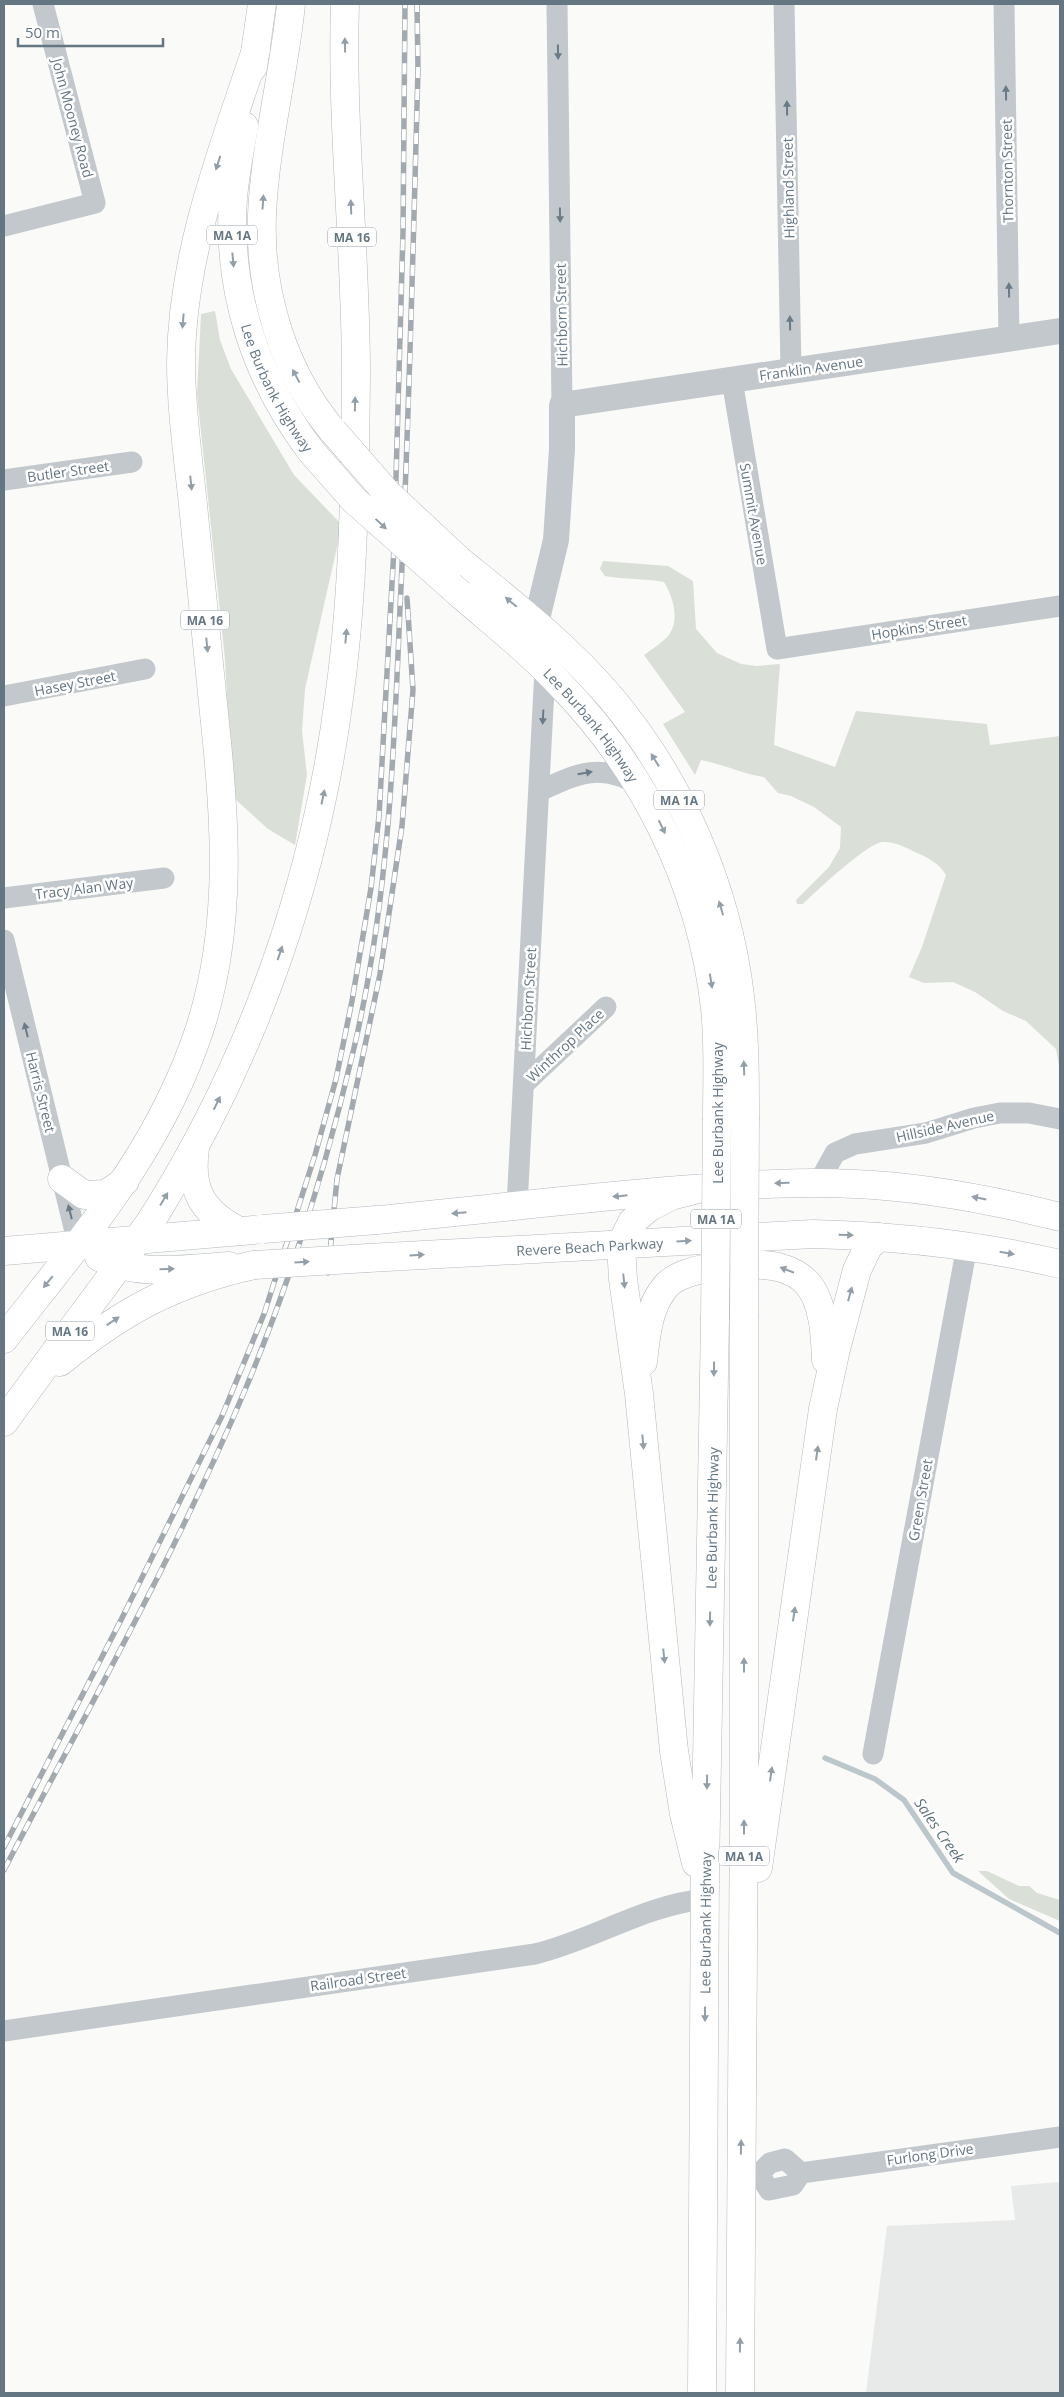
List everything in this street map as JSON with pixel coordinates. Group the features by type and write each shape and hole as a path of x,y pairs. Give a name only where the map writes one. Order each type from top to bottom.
{"main road":[{"name":"Lee Burbank Highway","path":"262,4 233,196 234,267 245,324 261,367 289,420 311,451 354,500 412,554 545,669 598,727 640,787 664,832 682,873 705,950 716,1026 717,1118 705,1899 702,2393"},
{"name":"Lee Burbank Highway","path":"291,4 284,64 264,191 262,239 265,275 275,321 291,366 308,396 333,431 387,493 460,561 536,623 576,660 622,712 663,771 695,835 720,902 737,976 743,1036 745,1117 743,1979 750,2175 740,2393"},
{"name":"MA 1A","path":"284,64 296,4"},
{"name":"MA 16","path":"4,1422 137,1240 159,1208 195,1146 249,1033 286,935 315,832 330,762 340,693 350,588 356,376 345,4"},
{"name":"MA 16","path":"4,1339 126,1180 162,1117 193,1046 209,996 221,928 225,857 223,806 184,422 182,338 188,279 201,221 256,50"},
{"path":"195,1146 194,1175 201,1200 214,1216 251,1230"},
{"path":"62,1179 84,1196 106,1194 126,1180"},
{"path":"4,1251 377,1220 764,1183 819,1182 889,1186 960,1194 1060,1217"},
{"path":"698,1189 671,1196 648,1208 632,1222 622,1245 623,1279 639,1394 674,1752 690,1843 705,1899"},
{"name":"Revere Beach Parkway","path":"78,1244 119,1265 150,1270 795,1234 879,1237 967,1246 1060,1264"},
{"path":"743,1979 823,1409 836,1349 857,1270 868,1247 879,1237"},
{"path":"22,1397 82,1344 128,1312 190,1284 254,1265"},
{"path":"639,1394 649,1322 655,1304 667,1284 679,1276 696,1270 770,1265 789,1270 803,1279 817,1302 823,1325 826,1351 823,1409"}],"street":[{"name":"John Mooney Road","path":"4,226 95,203 43,4"},
{"name":"Hichborn Street","path":"536,623 556,540 562,448 557,4"},
{"name":"Highland Street","path":"784,4 791,371"},
{"name":"Thornton Street","path":"1004,4 1009,339"},
{"name":"Franklin Avenue","path":"562,406 1060,331"},
{"name":"Summit Avenue","path":"732,380 777,649"},
{"name":"Butler Street","path":"4,480 132,462"},
{"name":"Hopkins Street","path":"777,649 1060,606"},
{"name":"Hichborn Street","path":"517,1206 545,669"},
{"name":"Hasey Street","path":"4,696 145,670"},
{"path":"540,791 573,776 596,772 618,776 640,787"},
{"name":"Tracy Alan Way","path":"4,898 164,878"},
{"name":"Harris Street","path":"4,940 11,1002 62,1179 78,1244"},
{"name":"Winthrop Place","path":"524,1084 606,1007"},
{"name":"Hillside Avenue","path":"819,1182 835,1153 855,1144 920,1134 974,1118 1000,1113 1029,1113 1060,1119"},
{"name":"Green Street","path":"873,1754 967,1246"},
{"name":"Railroad Street","path":"4,2031 534,1954 566,1946 651,1911 705,1899"},
{"name":"Furlong Drive","path":"750,2175 770,2163 785,2159 800,2172 1060,2137"}],"shaded area":[{"path":"215,311 220,340 231,369 294,475 342,525 305,689 302,731 307,775 295,845 268,829 235,799 231,775 225,659 197,394 201,314"},
{"path":"603,561 668,566 693,581 696,629 717,653 741,664 757,666 780,664 774,745 835,767 856,711 987,724 990,745 1060,736 1060,1071 1056,1049 1026,1021 1003,1011 975,992 953,982 924,983 909,977 922,947 946,875 932,861 891,842 875,844 830,879 803,904 797,904 796,900 829,867 840,848 841,827 814,807 791,796 778,793 764,777 701,760 695,775 663,724 685,712 644,655 667,638 672,629 675,615 670,594 664,582 605,576 600,569"},
{"path":"978,1871 987,1871 1019,1886 1029,1886 1037,1893 1060,1900 1060,1921 1009,1899"},
{"path":"1060,2182 1060,2393 866,2393 887,2226 1015,2220 1011,2186"}],"waterway":[{"name":"Sales Creek","path":"825,1758 875,1779 904,1800 953,1873 1060,1933"}],"railway":[{"path":"4,1847 121,1620 222,1416 264,1314 315,1155 336,1079 352,1001 371,888 379,816 394,548 403,232 405,4"},
{"path":"4,1870 160,1572 190,1512 245,1390 278,1306 307,1221 332,1135 354,1048 375,939 388,829 392,774 408,406 418,70 417,4"},
{"path":"328,1273 337,1179 380,974 402,826 413,690 407,598"}]}
